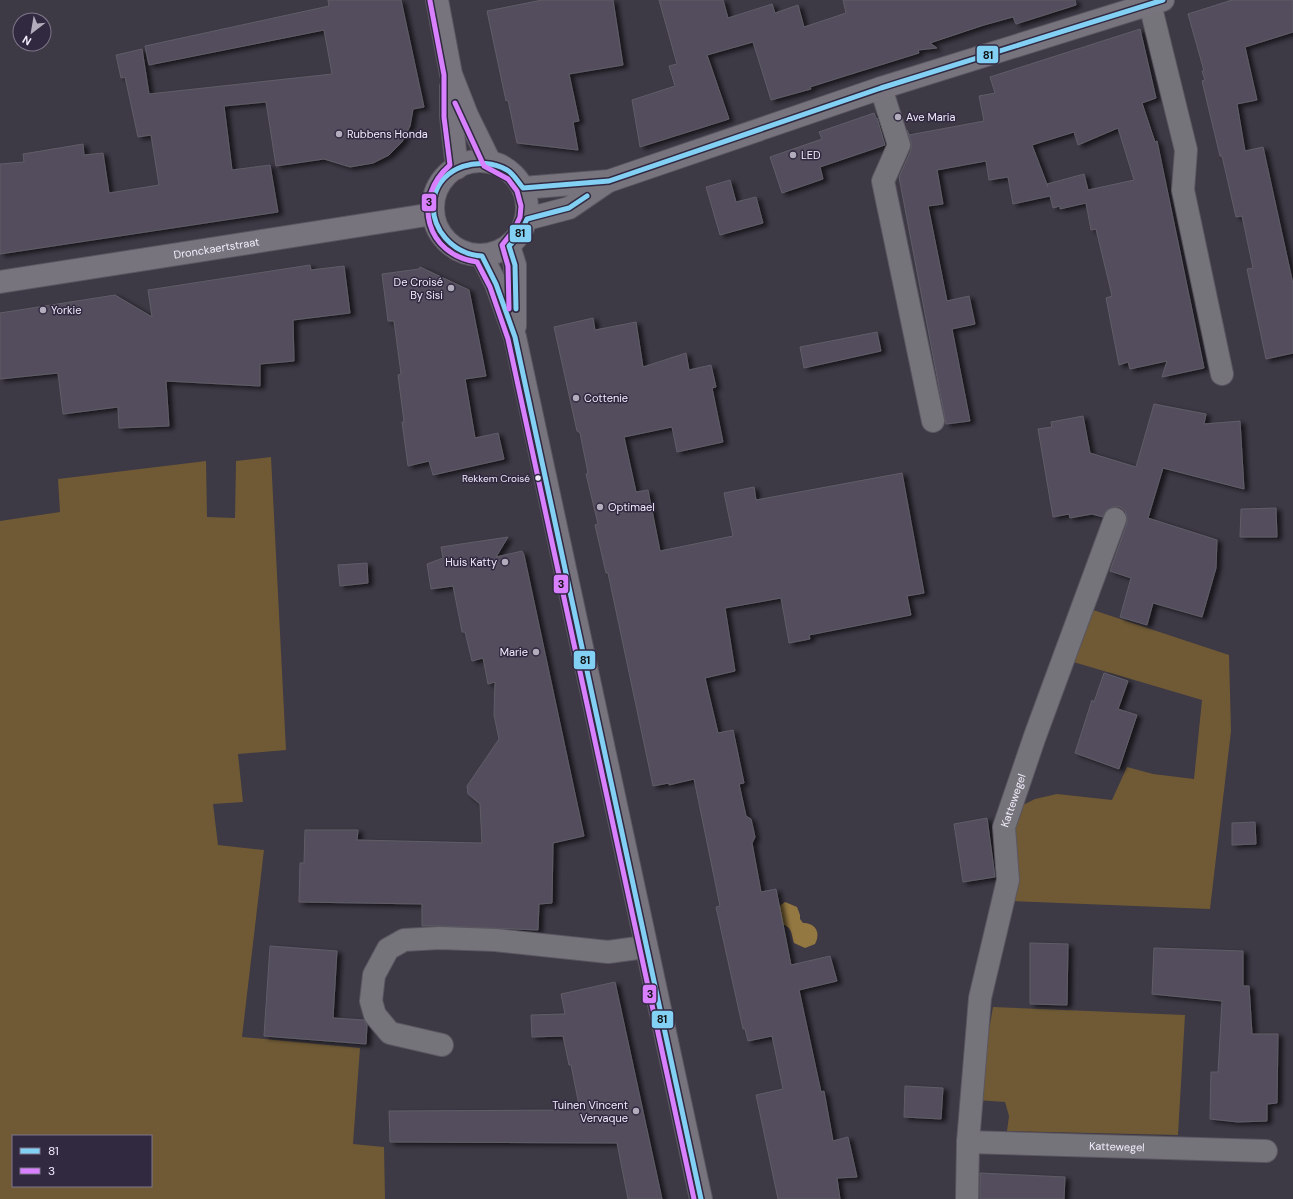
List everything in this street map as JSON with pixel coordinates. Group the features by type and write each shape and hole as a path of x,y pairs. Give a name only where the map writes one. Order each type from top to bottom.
{"main road":[{"path":"437,0 451,74 466,115 490,162"},
{"path":"523,188 609,181 881,88 1157,2"},
{"path":"451,74 450,116 457,168"},
{"path":"477,161 490,162 513,174 523,188 528,205 526,219 520,234 508,246 496,253 474,256 462,252 448,243 438,230 433,214 434,198 441,182 457,168 477,161"},
{"path":"526,219 569,208 609,181"},
{"name":"Dronckaertstraat","path":"0,282 433,214"},
{"path":"508,246 514,265 515,337"},
{"path":"482,256 496,284 515,337 645,947 701,1199"}],"street":[{"path":"1157,2 1186,150 1183,190 1222,374"},
{"path":"881,88 899,145 884,181 933,421"},
{"name":"Kattewegel","path":"967,1199 968,1142 980,998 1008,880 1004,827 1035,736 1115,519"},
{"path":"442,1045 390,1033 375,1015 371,1001 374,975 388,949 404,940 439,938 495,940 608,952 645,947"},
{"name":"Kattewegel","path":"968,1142 1266,1151"}],"shaded area":[{"path":"271,457 286,750 238,754 243,802 213,804 218,845 264,850 242,1037 360,1048 353,1144 384,1147 385,1199 0,1199 0,521 60,512 58,479 206,461 207,517 235,518 236,461"},
{"path":"1090,609 1229,655 1231,731 1210,909 1012,901 1012,849 1017,808 1035,799 1057,794 1112,800 1127,767 1153,774 1194,779 1202,700 1070,661"},
{"path":"785,902 797,907 800,919 803,923 807,923 816,929 817,940 815,944 805,948 794,943 790,929 782,924 778,907"},
{"path":"993,1007 1185,1015 1178,1135 1007,1131 1009,1116 1005,1102 977,1100"}],"building":[{"path":"328,0 401,0 424,107 413,109 410,126 402,142 389,155 373,163 350,167 324,159 276,166 266,102 224,106 232,170 270,165 278,212 0,254 0,164 24,162 23,154 83,144 84,155 103,153 109,193 159,185 151,135 138,137 125,77 121,78 116,55 142,49 149,94 332,74 324,30 149,65 145,46 329,6"},
{"path":"542,0 613,0 623,65 569,74 579,121 573,122 578,150 517,143 508,100 506,101 487,11"},
{"path":"659,0 723,0 728,18 772,4 775,13 798,5 804,27 846,13 843,0 1075,0 1076,5 1016,24 1013,17 984,25 930,43 937,48 918,50 919,53 810,87 811,89 771,100 753,42 707,55 729,119 640,147 632,100 675,86 669,66 677,64"},
{"path":"1232,0 1293,0 1293,32 1245,47 1257,100 1237,104 1245,151 1263,147 1293,284 1293,353 1266,359 1247,269 1253,268 1242,216 1236,217 1222,156 1220,156 1202,81 1205,80 1202,71 1204,71 1188,14"},
{"path":"1140,29 1156,98 1142,103 1155,142 1157,141 1204,368 1162,377 1167,361 1130,369 1128,362 1119,365 1106,298 1112,296 1096,229 1091,230 1086,203 1060,209 1060,206 1053,208 1050,196 1013,204 1008,177 989,180 986,161 937,170 943,204 928,206 947,301 969,296 975,324 952,329 970,421 946,424 899,177 911,150 911,141 907,130 909,135 984,121 979,96 995,93 990,77","holes":["1118,128 1134,180 1088,190 1084,174 1047,184 1048,187 1032,145 1074,132 1078,145"]},
{"path":"874,113 877,118 885,145 820,167 823,179 782,193 770,157 822,139 819,132"},
{"path":"730,180 736,202 756,197 763,223 720,235 706,187"},
{"path":"310,265 311,270 344,266 350,313 293,320 294,361 260,364 260,386 166,381 169,426 119,428 118,407 63,414 58,373 0,379 0,313 115,295 152,317 148,290"},
{"path":"420,267 469,290 486,376 465,379 475,438 498,433 504,459 433,475 429,461 408,466 398,375 401,374 394,321 388,321 382,274 419,269"},
{"path":"593,318 595,330 636,322 643,367 686,353 689,370 711,365 716,387 712,388 723,442 677,452 672,427 624,437 636,492 648,490 660,551 733,536 724,493 754,487 756,500 902,473 924,593 907,596 911,615 809,635 810,639 789,643 781,598 725,608 735,671 705,678 718,733 733,730 744,783 739,784 746,816 751,819 755,837 752,843 761,892 776,889 791,965 830,956 837,981 799,990 821,1092 824,1091 833,1141 848,1137 857,1177 837,1178 840,1199 778,1199 756,1095 783,1089 772,1036 748,1041 745,1029 743,1029 716,907 720,906 694,779 669,785 669,783 653,786 608,573 606,573 595,525 598,524 586,474 588,473 580,433 577,431 554,327"},
{"path":"877,332 881,351 804,368 800,347"},
{"path":"1154,404 1206,414 1204,424 1240,421 1244,489 1163,468 1148,518 1217,540 1216,568 1202,617 1153,603 1147,625 1120,617 1131,578 1110,571 1127,523 1125,511 1120,507 1113,507 1107,510 1103,517 1092,514 1070,518 1069,514 1053,517 1038,429 1052,427 1051,422 1083,416 1090,453 1136,467"},
{"path":"1276,508 1277,537 1240,537 1241,509"},
{"path":"508,537 496,557 522,551 524,555 584,836 553,843 552,903 539,904 538,930 422,926 422,904 299,902 300,863 304,863 305,830 358,830 357,840 482,843 480,804 468,794 467,786 499,739 494,715 495,682 488,684 483,658 472,661 465,632 462,632 453,586 431,589 427,564 443,558 441,547"},
{"path":"367,563 368,583 340,586 338,565"},
{"path":"1104,673 1128,681 1118,709 1137,715 1119,769 1075,753 1092,700 1094,702"},
{"path":"987,818 995,877 963,882 954,824"},
{"path":"1255,822 1256,844 1232,845 1232,823"},
{"path":"1030,943 1068,944 1067,1005 1030,1004"},
{"path":"270,946 337,951 333,1018 364,1020 367,1025 366,1044 264,1036"},
{"path":"1154,948 1243,951 1243,986 1249,986 1252,1034 1278,1034 1277,1103 1267,1104 1267,1121 1238,1122 1210,1119 1211,1072 1218,1072 1222,1001 1152,994"},
{"path":"615,982 662,1199 628,1199 617,1143 390,1142 389,1111 580,1110 571,1065 569,1065 563,1036 532,1037 531,1015 565,1014 561,994"},
{"path":"905,1086 943,1088 941,1119 904,1117"},
{"path":"980,1173 1065,1177 1064,1199 980,1199"}],"transit line":[{"name":"81","path":"701,1199 515,337 496,284 482,256 471,254 453,245 445,238 439,229 435,220 433,209 434,198 438,187 444,178 453,171 463,166 474,164 497,166 507,170 523,188 609,181 881,88 1163,0"},
{"name":"3","path":"430,1 444,75 444,117 450,165 438,179 431,194 428,209 430,224 436,237 446,249 460,257 477,262 490,287 508,339 694,1199"},
{"name":"3","path":"455,103 484,166 508,179 517,191 521,206 520,217 514,230 502,245 508,266 509,309"},
{"name":"81","path":"516,309 515,265 509,246 520,234 527,219 569,208 587,196"}],"place":[{"name":"Ave Maria","path":"898,117"},
{"name":"Rubbens Honda","path":"339,134"},
{"name":"LED","path":"793,155"},
{"name":"De Croisé By Sisi","path":"451,288"},
{"name":"Yorkie","path":"43,310"},
{"name":"Cottenie","path":"576,398"},
{"name":"Rekkem Croisé","path":"538,478"},
{"name":"Optimael","path":"600,507"},
{"name":"Huis Katty","path":"505,562"},
{"name":"Marie","path":"536,652"},
{"name":"Tuinen Vincent Vervaque","path":"636,1111"}]}
